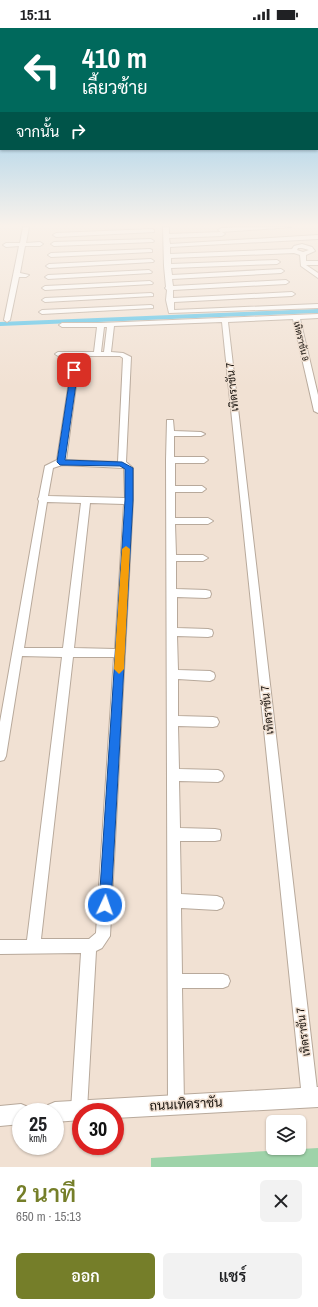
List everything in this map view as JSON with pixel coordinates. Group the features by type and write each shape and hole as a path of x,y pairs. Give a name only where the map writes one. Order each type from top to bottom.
{"street":[{"path":"7,320 14,280"},
{"path":"116,309 118,280"},
{"path":"168,280 169,311 172,312 318,306"},
{"path":"168,288 286,282 297,307"},
{"path":"45,288 150,283"},
{"path":"169,300 292,294"},
{"path":"45,300 151,295"},
{"path":"42,312 151,308"},
{"path":"62,326 111,325 227,318 318,316"},
{"name":"เทิดราชัน 9","path":"296,317 318,411"},
{"name":"เทิดราชัน 7","path":"225,321 314,1098"},
{"path":"97,354 101,325"},
{"path":"108,354 111,325"},
{"path":"58,354 121,354 126,357 122,464"},
{"path":"60,462 77,354"},
{"path":"170,422 172,489 171,521 176,1104"},
{"path":"170,433 201,434"},
{"path":"170,460 204,460"},
{"path":"0,756 42,499 49,466 60,462 122,464 129,468 129,500 103,936 97,943 89,946 0,947"},
{"path":"172,489 202,489"},
{"path":"42,499 129,500"},
{"path":"33,947 86,500"},
{"path":"171,521 208,522"},
{"path":"172,558 204,558"},
{"path":"172,593 206,594"},
{"path":"173,632 208,633"},
{"path":"17,652 120,653"},
{"path":"173,674 210,676"},
{"path":"173,722 213,722"},
{"path":"174,775 218,776"},
{"path":"174,834 215,835"},
{"path":"175,901 217,903"},
{"path":"79,1103 89,946"},
{"path":"175,981 223,980"},
{"name":"ถนนเทิดราชัน","path":"124,1107 314,1098"},
{"path":"0,1116 12,1115"}],"green space":[{"path":"318,1148 318,1167 151,1167 151,1158 266,1151 266,1155 306,1155 306,1149"}],"waterway":[{"path":"0,324 318,311"}],"slow traffic":[{"path":"119,669 126,549"}],"route":[{"path":"74,370 60,462 122,464 129,468 129,500 105,905"}]}
